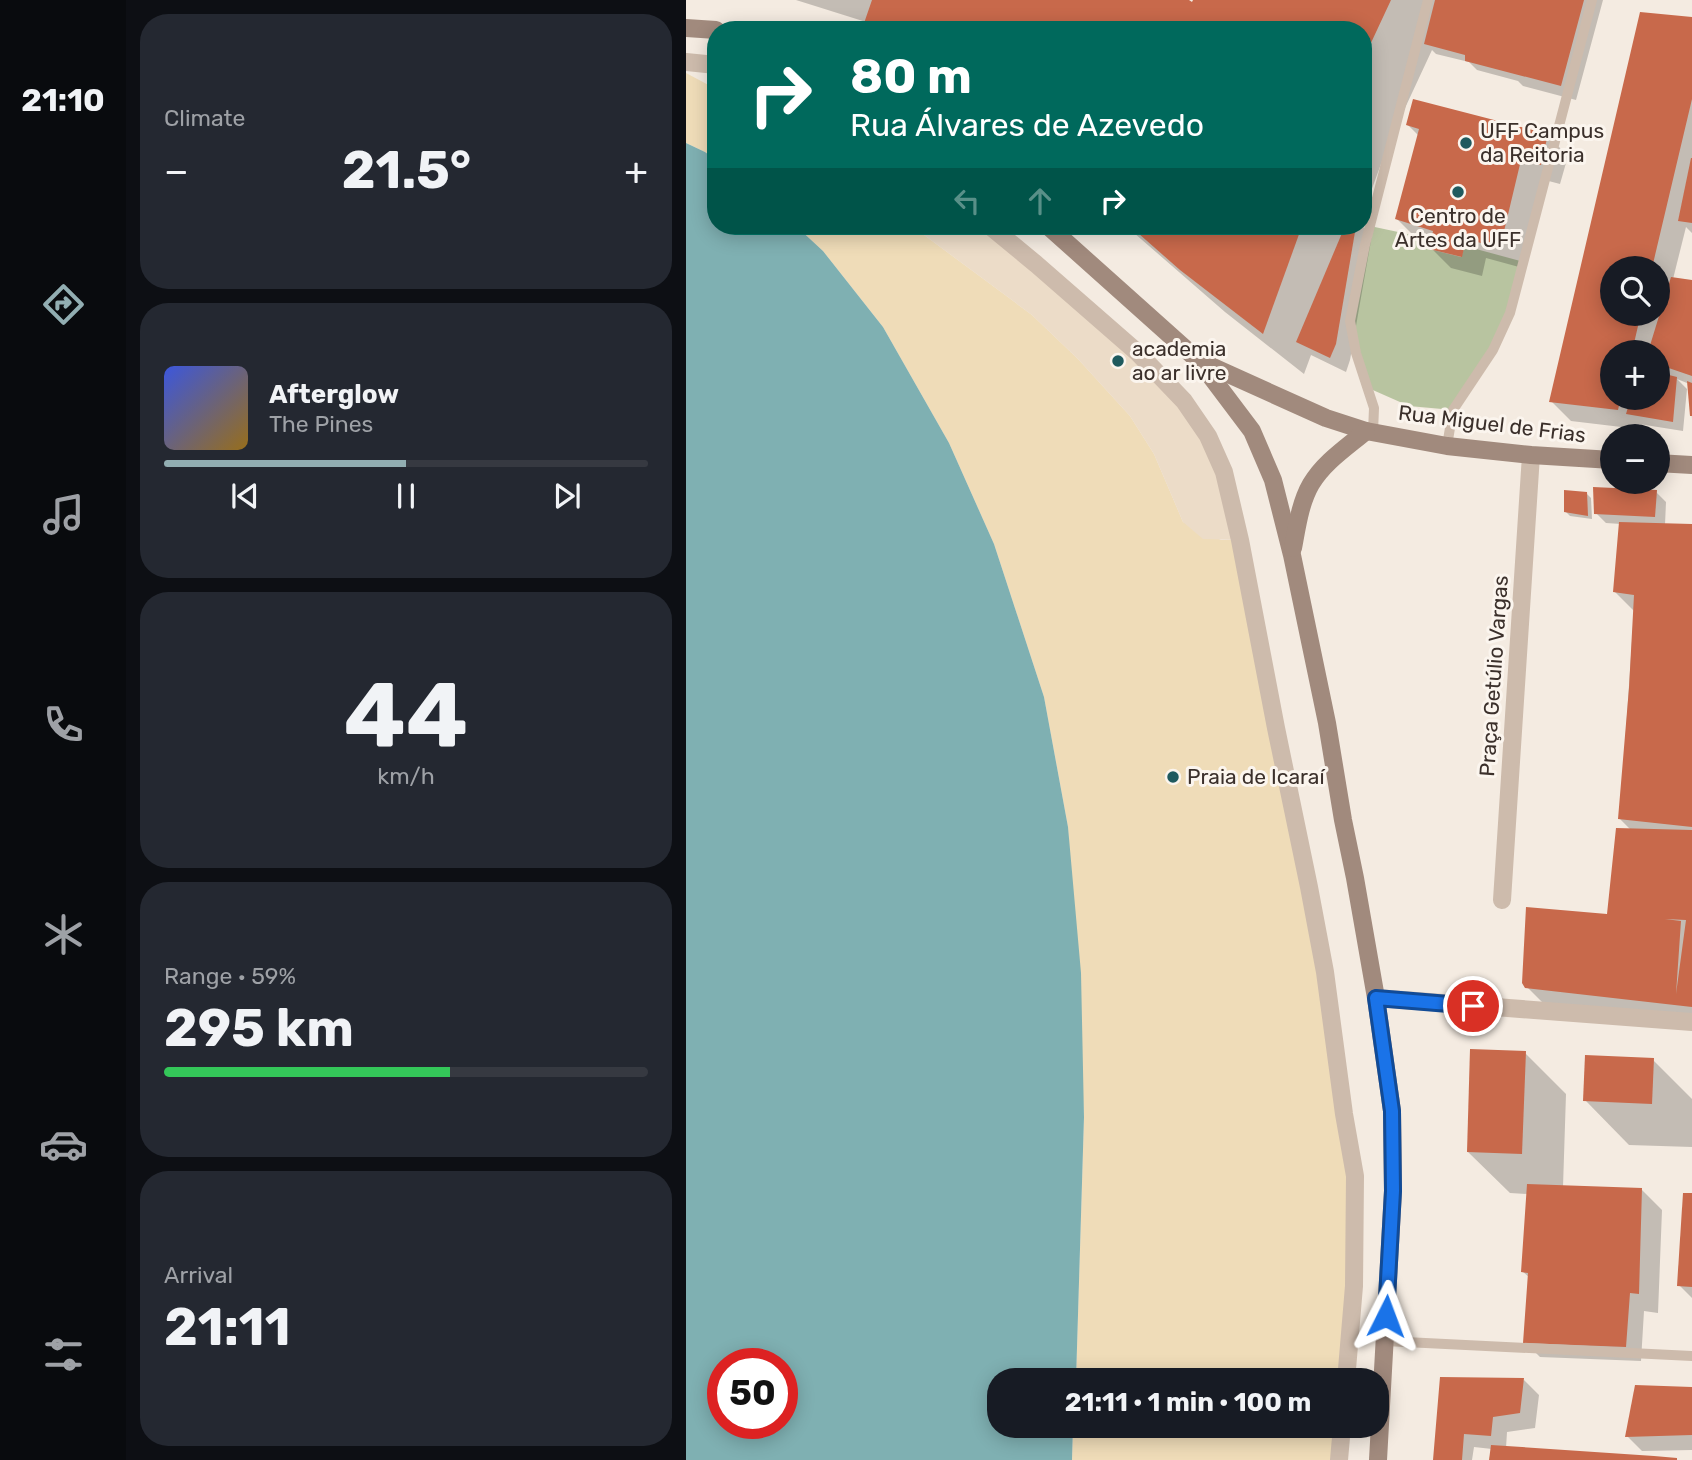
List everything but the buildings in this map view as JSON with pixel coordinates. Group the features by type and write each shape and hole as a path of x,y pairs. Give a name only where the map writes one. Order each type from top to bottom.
{"main road":[{"path":"686,28 707,29"},
{"path":"1058,235 1200,362 1252,431 1273,480 1292,555 1327,723 1376,998 1392,1111 1393,1191 1378,1460"},
{"name":"Rua Miguel de Frias","path":"1200,362 1326,418 1370,431 1447,446 1600,459"},
{"name":"Rua Miguel de Frias","path":"1292,555 1301,509 1310,485 1326,465 1370,431"},
{"path":"1670,464 1692,465"}],"street":[{"path":"686,62 707,64"},
{"path":"1001,235 1138,352 1175,391 1208,436 1224,472 1310,887 1355,1176 1354,1286 1347,1368"},
{"name":"Praça Getúlio Vargas","path":"1502,900 1531,455"},
{"path":"1376,998 1692,1022"},
{"path":"1339,1460 1341,1438"}],"lane":[{"path":"1372,220 1428,0"},
{"path":"1447,446 1453,410 1493,350 1510,313 1592,0"},
{"path":"1368,235 1350,321 1356,353 1374,408 1370,431"},
{"path":"1385,1341 1692,1356"}],"green space":[{"path":"1372,226 1431,239 1429,249 1461,257 1465,246 1524,262 1510,313 1453,410 1409,406 1366,387 1350,321"}],"sand":[{"path":"686,73 707,84 707,153 686,143"},
{"name":"Praia de Icaraí","path":"806,235 924,235 1032,315 1078,359 1130,416 1154,454 1183,522 1221,540 1240,540 1355,1176 1347,1368 1076,1368 1084,1117 1068,827 1044,697 994,544 949,443 883,327 823,251"},
{"path":"1073,1438 1341,1438 1339,1460 1072,1460"}],"shaded area":[{"path":"924,235 1000,235 1138,353 1208,436 1240,540 1203,539 1183,522 1154,454 1130,416 1078,359 1032,315"}],"water":[{"path":"686,143 707,153 707,235 806,235 823,251 883,327 949,443 994,544 1044,697 1068,827 1081,973 1084,1117 1076,1368 987,1368 987,1438 1073,1438 1072,1460 686,1460"}],"place":[{"name":"UFF Campus da Reitoria","path":"1466,143"},
{"name":"Centro de Artes da UFF","path":"1458,192"},
{"name":"academia ao ar livre","path":"1118,361"},
{"name":"Praia de Icaraí","path":"1173,777"}],"route":[{"path":"1386,1316 1393,1191 1392,1111 1376,998 1473,1006"}]}
